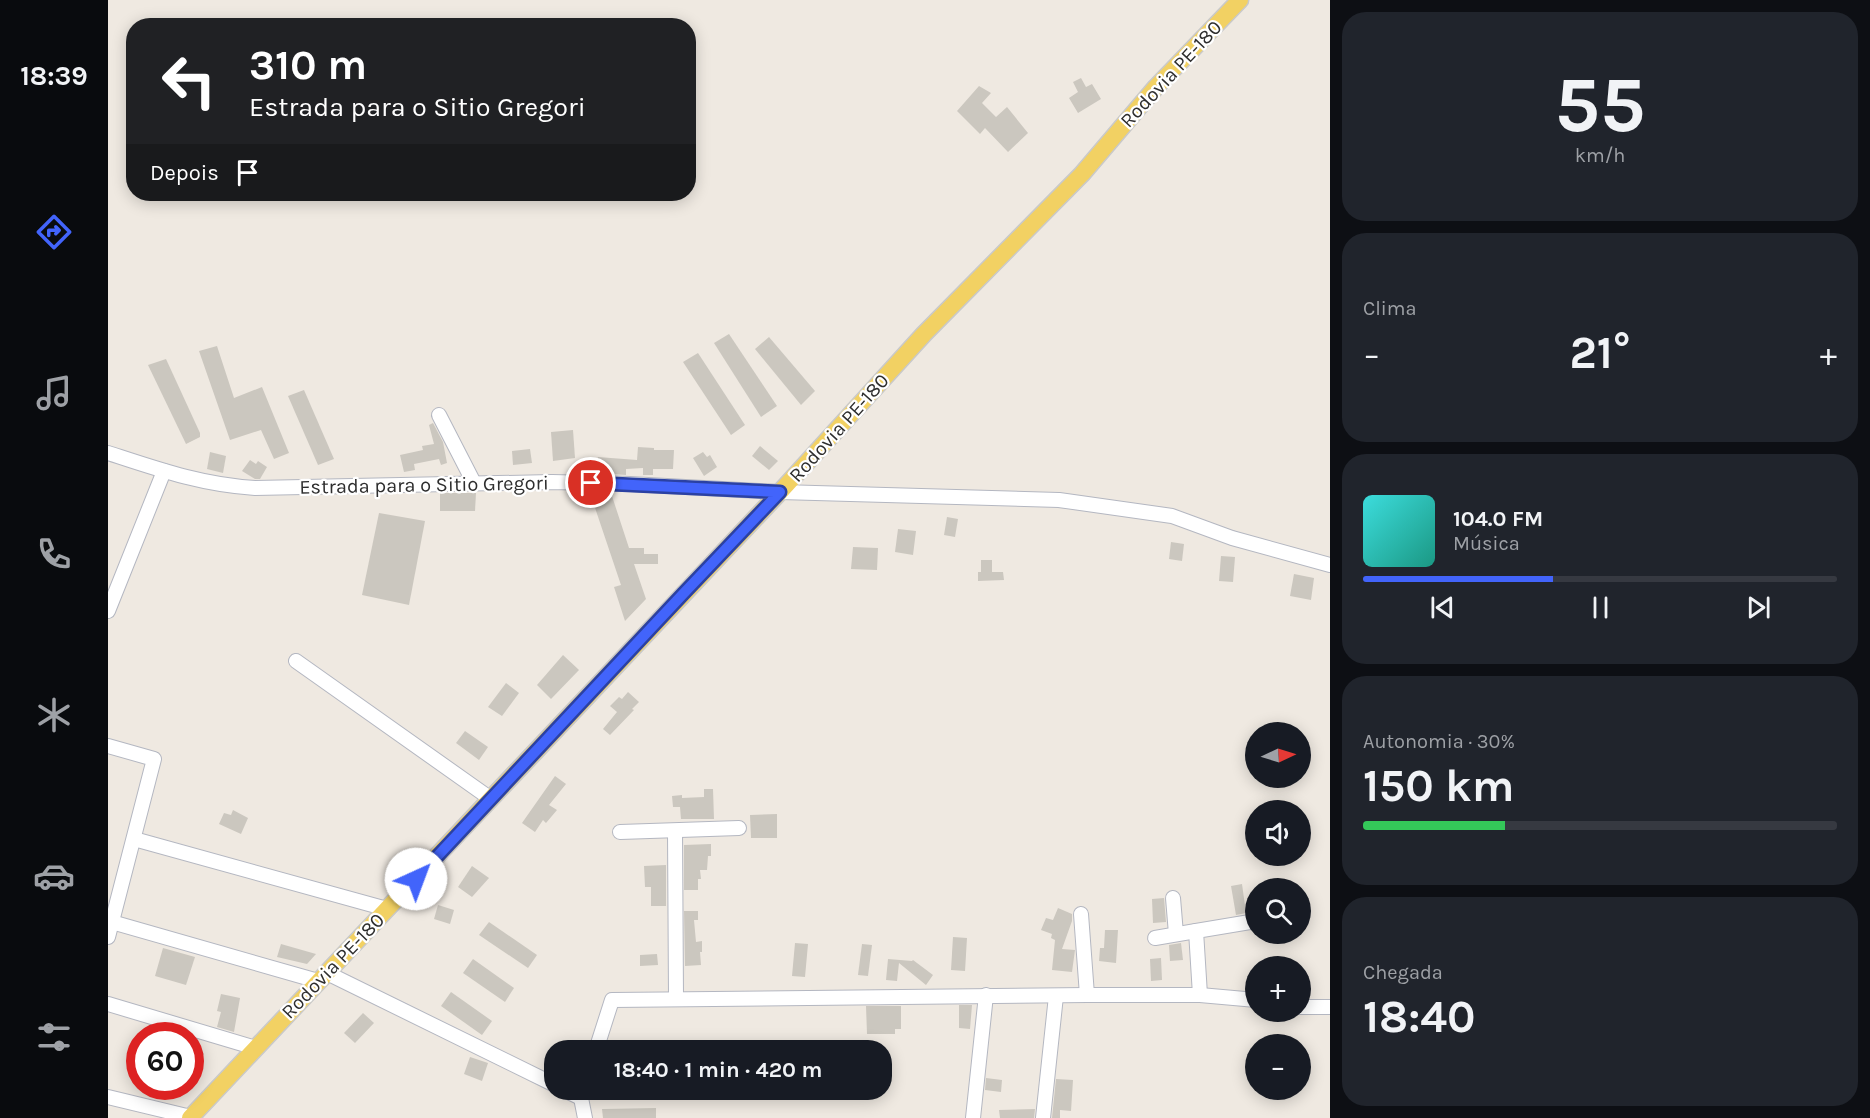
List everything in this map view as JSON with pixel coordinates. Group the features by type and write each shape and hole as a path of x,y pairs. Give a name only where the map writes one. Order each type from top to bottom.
{"main road":[{"name":"Rodovia PE-180","path":"191,1118 780,492 924,334 1082,174 1156,87 1240,0"}],"street":[{"path":"439,415 474,483"},
{"name":"Estrada para o Sitio Gregori","path":"108,453 214,484 255,488 552,482 780,492 1059,500 1172,516 1232,538 1330,565"},
{"path":"108,611 164,471"},
{"path":"296,661 490,799"},
{"path":"108,746 154,759 110,921 108,937"},
{"path":"620,832 739,828"},
{"path":"675,831 676,999"},
{"path":"134,839 387,909"},
{"path":"1173,898 1176,934"},
{"path":"1081,914 1087,995"},
{"path":"110,921 322,977 544,1080"},
{"path":"1155,938 1245,923"},
{"path":"1196,931 1200,995"},
{"path":"973,1118 986,995"},
{"path":"599,1040 612,1000 986,995 1200,995 1245,999"},
{"path":"1043,1118 1056,996"},
{"path":"108,1004 255,1048"},
{"path":"1311,1007 1330,1007"},
{"path":"108,1097 191,1118"},
{"path":"583,1100 585,1118"}],"building":[{"path":"1081,78 1086,87 1092,84 1101,99 1078,113 1069,98 1078,92 1073,82"},
{"path":"979,86 991,93 982,103 996,117 1007,107 1028,133 1008,152 985,128 980,134 957,111"},
{"path":"729,334 777,406 761,417 714,343"},
{"path":"769,337 815,391 801,405 755,349"},
{"path":"217,346 234,398 262,387 289,453 274,459 261,430 230,440 199,351"},
{"path":"698,353 745,425 731,435 683,362"},
{"path":"166,359 200,433 200,437 186,444 148,365"},
{"path":"304,390 334,459 318,465 288,396"},
{"path":"433,423 443,442 447,463 441,465 439,459 414,464 415,470 404,472 400,455 423,450 422,446 434,444 429,425"},
{"path":"573,430 575,458 553,461 551,432"},
{"path":"760,446 778,461 769,470 752,456"},
{"path":"638,447 674,450 673,469 653,469 653,475 643,475 643,468 626,469 626,475 596,473 598,457 637,460"},
{"path":"530,449 532,463 513,465 512,451"},
{"path":"210,452 226,456 223,473 207,469"},
{"path":"703,452 707,457 710,455 717,467 704,476 693,458"},
{"path":"250,460 256,464 258,461 267,467 260,479 255,479 242,471"},
{"path":"440,493 476,493 475,511 440,511"},
{"path":"590,493 611,493 629,548 644,548 644,554 658,554 658,564 634,564 646,599 625,621 614,587 621,585"},
{"path":"379,513 425,521 409,605 362,595"},
{"path":"947,517 958,519 955,537 944,535"},
{"path":"898,529 916,531 913,555 895,552"},
{"path":"1171,542 1184,544 1182,561 1169,559"},
{"path":"853,547 878,548 877,570 851,569"},
{"path":"1221,556 1235,557 1233,582 1219,581"},
{"path":"981,560 992,560 992,572 1003,572 1004,580 978,581"},
{"path":"1294,574 1314,578 1311,600 1290,596"},
{"path":"563,655 579,670 551,699 537,685"},
{"path":"506,683 519,693 502,716 488,707"},
{"path":"628,692 639,702 610,735 603,729 617,712 610,706 619,697 622,699"},
{"path":"465,731 488,747 479,760 456,743"},
{"path":"555,776 566,784 549,805 557,810 546,823 543,820 535,832 522,823"},
{"path":"704,789 713,789 714,819 681,819 680,807 673,807 672,796 704,797"},
{"path":"233,810 248,818 241,834 219,824 224,813 231,815"},
{"path":"777,814 777,838 751,838 750,815"},
{"path":"711,844 711,856 708,856 707,870 700,870 701,879 698,879 698,890 684,890 684,845"},
{"path":"666,865 666,906 651,906 651,887 645,887 644,866"},
{"path":"472,866 489,878 472,897 458,887"},
{"path":"1242,884 1245,913 1236,915 1231,886"},
{"path":"1164,898 1166,922 1153,923 1152,899"},
{"path":"438,905 454,910 450,924 434,919"},
{"path":"1058,908 1072,914 1072,921 1062,949 1075,950 1072,972 1052,970 1055,940 1051,938 1052,934 1041,930 1046,918 1053,920"},
{"path":"684,911 698,911 698,920 694,920 696,942 702,941 701,965 685,966"},
{"path":"489,922 537,955 528,968 479,935"},
{"path":"1105,930 1118,930 1116,963 1099,961 1100,948 1104,948"},
{"path":"953,937 967,938 965,971 951,970"},
{"path":"795,943 808,944 805,977 792,976"},
{"path":"1181,943 1183,960 1170,961 1169,945"},
{"path":"281,944 316,954 307,964 277,957"},
{"path":"862,944 872,945 868,976 858,975"},
{"path":"163,948 195,957 186,985 155,976"},
{"path":"657,954 658,965 640,966 640,955"},
{"path":"1161,958 1162,980 1151,981 1150,959"},
{"path":"473,959 514,988 505,1002 463,973"},
{"path":"888,959 913,960 933,975 926,985 899,963 897,981 886,980"},
{"path":"451,992 492,1021 482,1035 441,1006"},
{"path":"221,994 240,998 234,1032 217,1027 221,1012 217,1011"},
{"path":"959,1005 972,1005 970,1029 959,1028"},
{"path":"866,1006 901,1006 901,1029 895,1029 895,1034 867,1034"},
{"path":"363,1013 374,1023 355,1043 344,1033"},
{"path":"470,1057 488,1063 482,1081 464,1074"},
{"path":"986,1078 1002,1080 1001,1092 985,1090"},
{"path":"1056,1079 1073,1080 1071,1111 1060,1110 1060,1118 1052,1118"},
{"path":"656,1108 656,1118 603,1118 602,1109"},
{"path":"1035,1109 1034,1118 1000,1118 999,1110"}],"route":[{"path":"416,879 780,492 591,483"}]}
